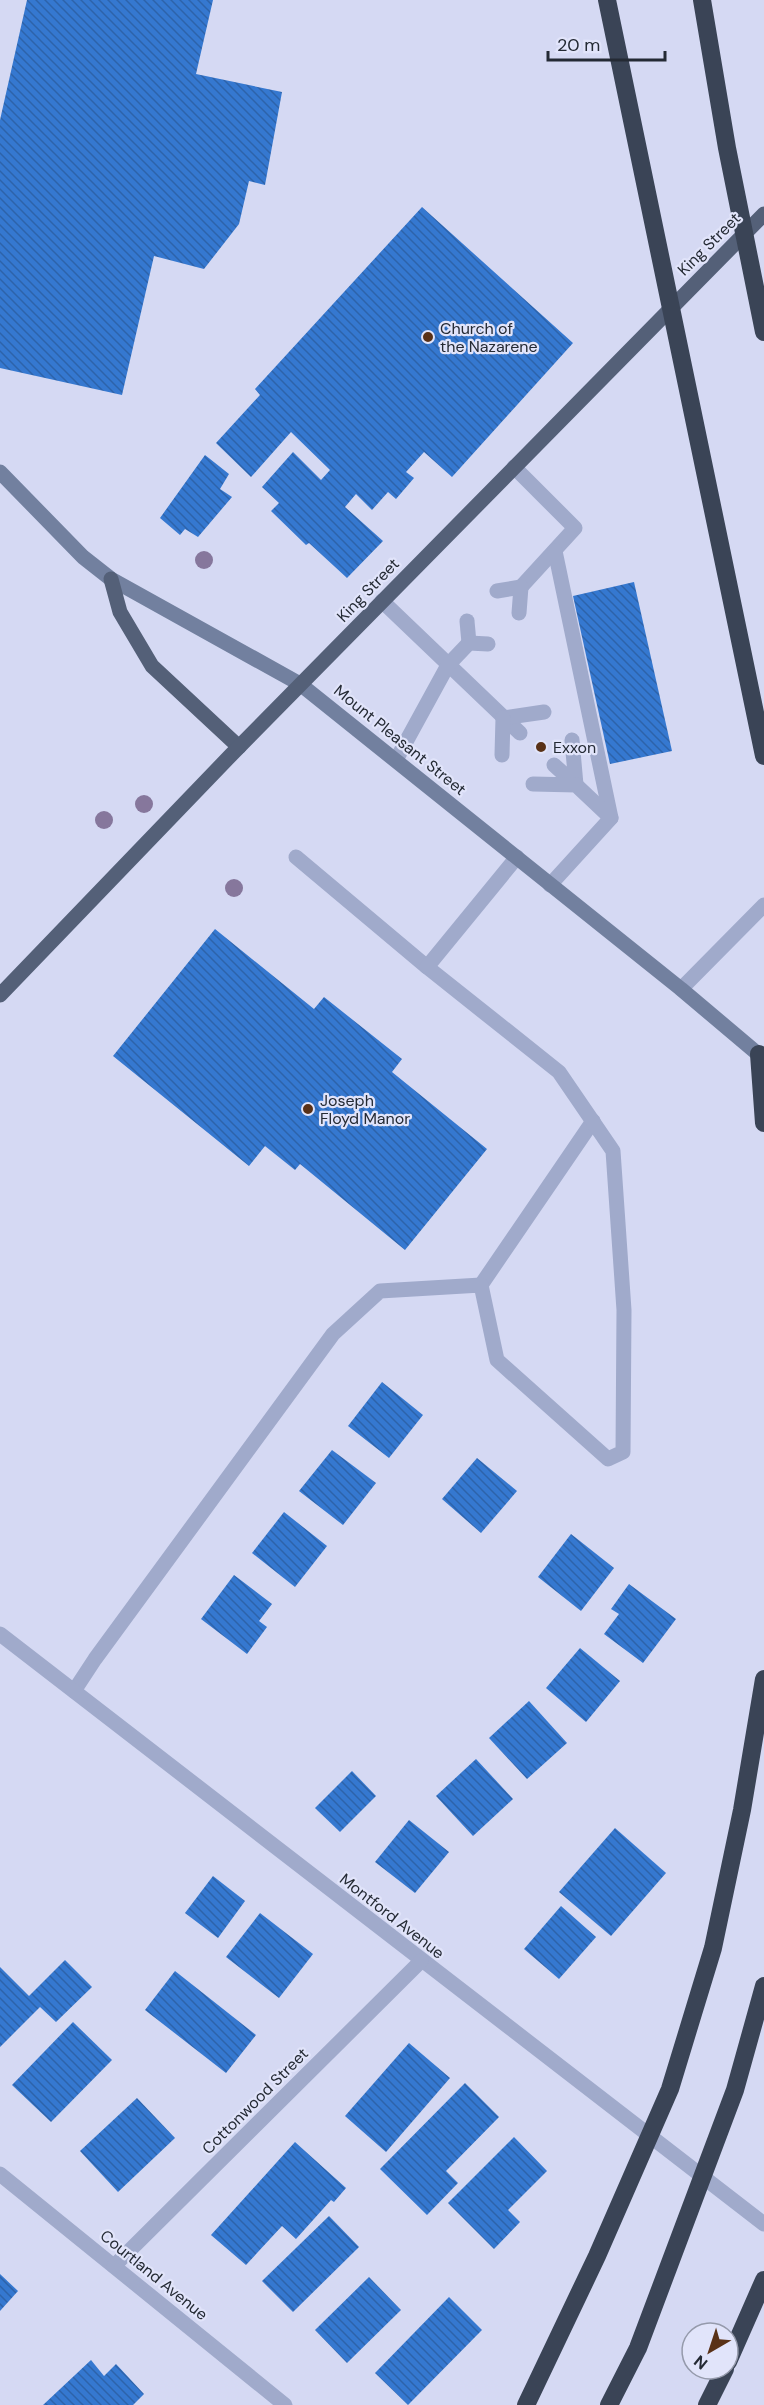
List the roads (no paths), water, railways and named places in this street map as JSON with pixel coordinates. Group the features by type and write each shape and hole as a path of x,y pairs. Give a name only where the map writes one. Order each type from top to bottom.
{"highway":[{"path":"607,0 764,756"},
{"path":"702,0 727,148 764,332"},
{"path":"761,1056 764,1124"},
{"path":"526,2405 597,2256 670,2089 713,1948 742,1810 764,1679"},
{"path":"609,2405 638,2348 735,2090 764,1986"},
{"path":"740,2335 764,2280"},
{"path":"707,2405 719,2381"}],"main road":[{"name":"King Street","path":"0,995 300,684 764,214"},
{"name":"Mount Pleasant Street","path":"0,472 83,557 111,579 300,684 681,989 761,1056"},
{"path":"111,579 120,612 152,666 239,747"}],"street":[{"path":"497,591 521,587 575,528 514,467"},
{"path":"555,550 611,818"},
{"path":"519,613 521,587"},
{"path":"382,601 520,733"},
{"path":"467,621 469,643"},
{"path":"396,760 448,664 469,643 488,644"},
{"path":"503,718 544,712"},
{"path":"502,754 503,718"},
{"path":"572,740 576,785"},
{"path":"554,765 611,818"},
{"path":"533,784 576,785"},
{"path":"550,885 611,818"},
{"path":"296,857 427,967 559,1072 613,1151 624,1310 623,1452 608,1459 497,1360 481,1285 592,1121"},
{"path":"427,967 517,857"},
{"path":"681,989 764,905"},
{"path":"74,1691 333,1334 380,1291 481,1285"},
{"name":"Montford Avenue","path":"0,1634 764,2224"},
{"name":"Cottonwood Street","path":"114,2266 422,1961"},
{"name":"Courtland Avenue","path":"0,2174 285,2405"}],"place":[{"name":"Church of the Nazarene","path":"428,337"},
{"name":"Exxon","path":"541,747"},
{"name":"Joseph Floyd Manor","path":"308,1109"}]}
